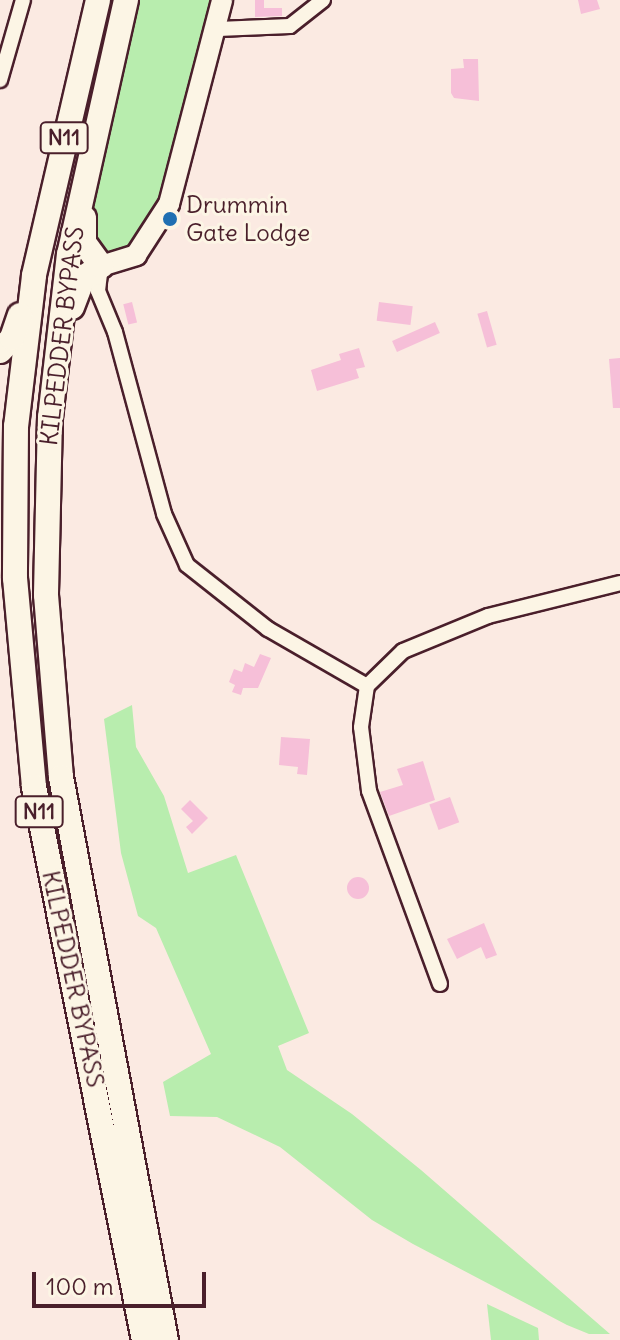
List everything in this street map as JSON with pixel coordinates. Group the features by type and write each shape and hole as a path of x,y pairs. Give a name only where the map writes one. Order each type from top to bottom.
{"highway":[{"name":"KILPEDDER BYPASS","path":"98,0 34,276 14,480 23,709 144,1340"},
{"name":"KILPEDDER BYPASS","path":"126,0 84,175 55,362 45,540 53,716 136,1159 166,1340"},
{"name":"N11","path":"55,362 83,278 101,266 89,252 82,229 87,197 84,175"},
{"name":"N11","path":"0,351 12,338 34,276"},
{"name":"N11","path":"84,1032 129,1340"},
{"name":"N11","path":"136,1159 164,1253 178,1340"}],"main road":[{"path":"101,266 136,255 169,204 218,29 222,0"}],"street":[{"path":"0,80 23,0"},
{"path":"218,29 290,26 323,0"},
{"path":"101,266 98,291 115,332 164,514 187,565 268,629 367,686"},
{"path":"440,984 369,791 361,727 367,686 403,651 488,616 620,583"}],"green space":[{"path":"139,0 215,0 161,206 128,249 110,252 98,250 87,225"},
{"path":"132,705 136,747 164,796 188,873 236,855 309,1033 278,1046 287,1070 352,1114 421,1170 610,1334 589,1334 567,1325 413,1244 372,1220 280,1147 217,1117 170,1116 163,1082 211,1054 156,928 138,916 121,853 104,719"},
{"path":"487,1304 538,1328 539,1340 491,1340"}],"building":[{"path":"255,0 264,0 264,8 282,8 282,16 255,17"},
{"path":"578,0 597,0 600,9 581,14"},
{"path":"463,59 478,59 479,101 454,98 451,93 451,69 464,68"},
{"path":"132,302 137,322 128,325 123,304"},
{"path":"379,302 413,306 410,325 377,321"},
{"path":"487,311 497,345 487,347 477,314"},
{"path":"435,322 440,333 397,352 392,341"},
{"path":"359,348 365,367 356,369 359,378 317,391 311,370 341,360 339,354"},
{"path":"620,358 620,408 613,408 609,359"},
{"path":"260,654 271,658 258,688 243,688 241,695 232,692 235,685 229,682 234,669 242,672 245,663 254,667"},
{"path":"281,737 310,739 307,775 297,774 298,767 279,765"},
{"path":"423,761 435,800 389,816 380,792 403,785 397,769"},
{"path":"450,797 459,822 439,830 429,805"},
{"path":"190,800 208,818 192,834 186,827 193,821 181,809"},
{"path":"358,877 366,880 369,888 366,896 358,899 350,896 347,888 350,880"},
{"path":"484,923 497,955 486,959 481,947 457,959 447,939"}],"place":[{"name":"Drummin Gate Lodge","path":"170,219"}]}
